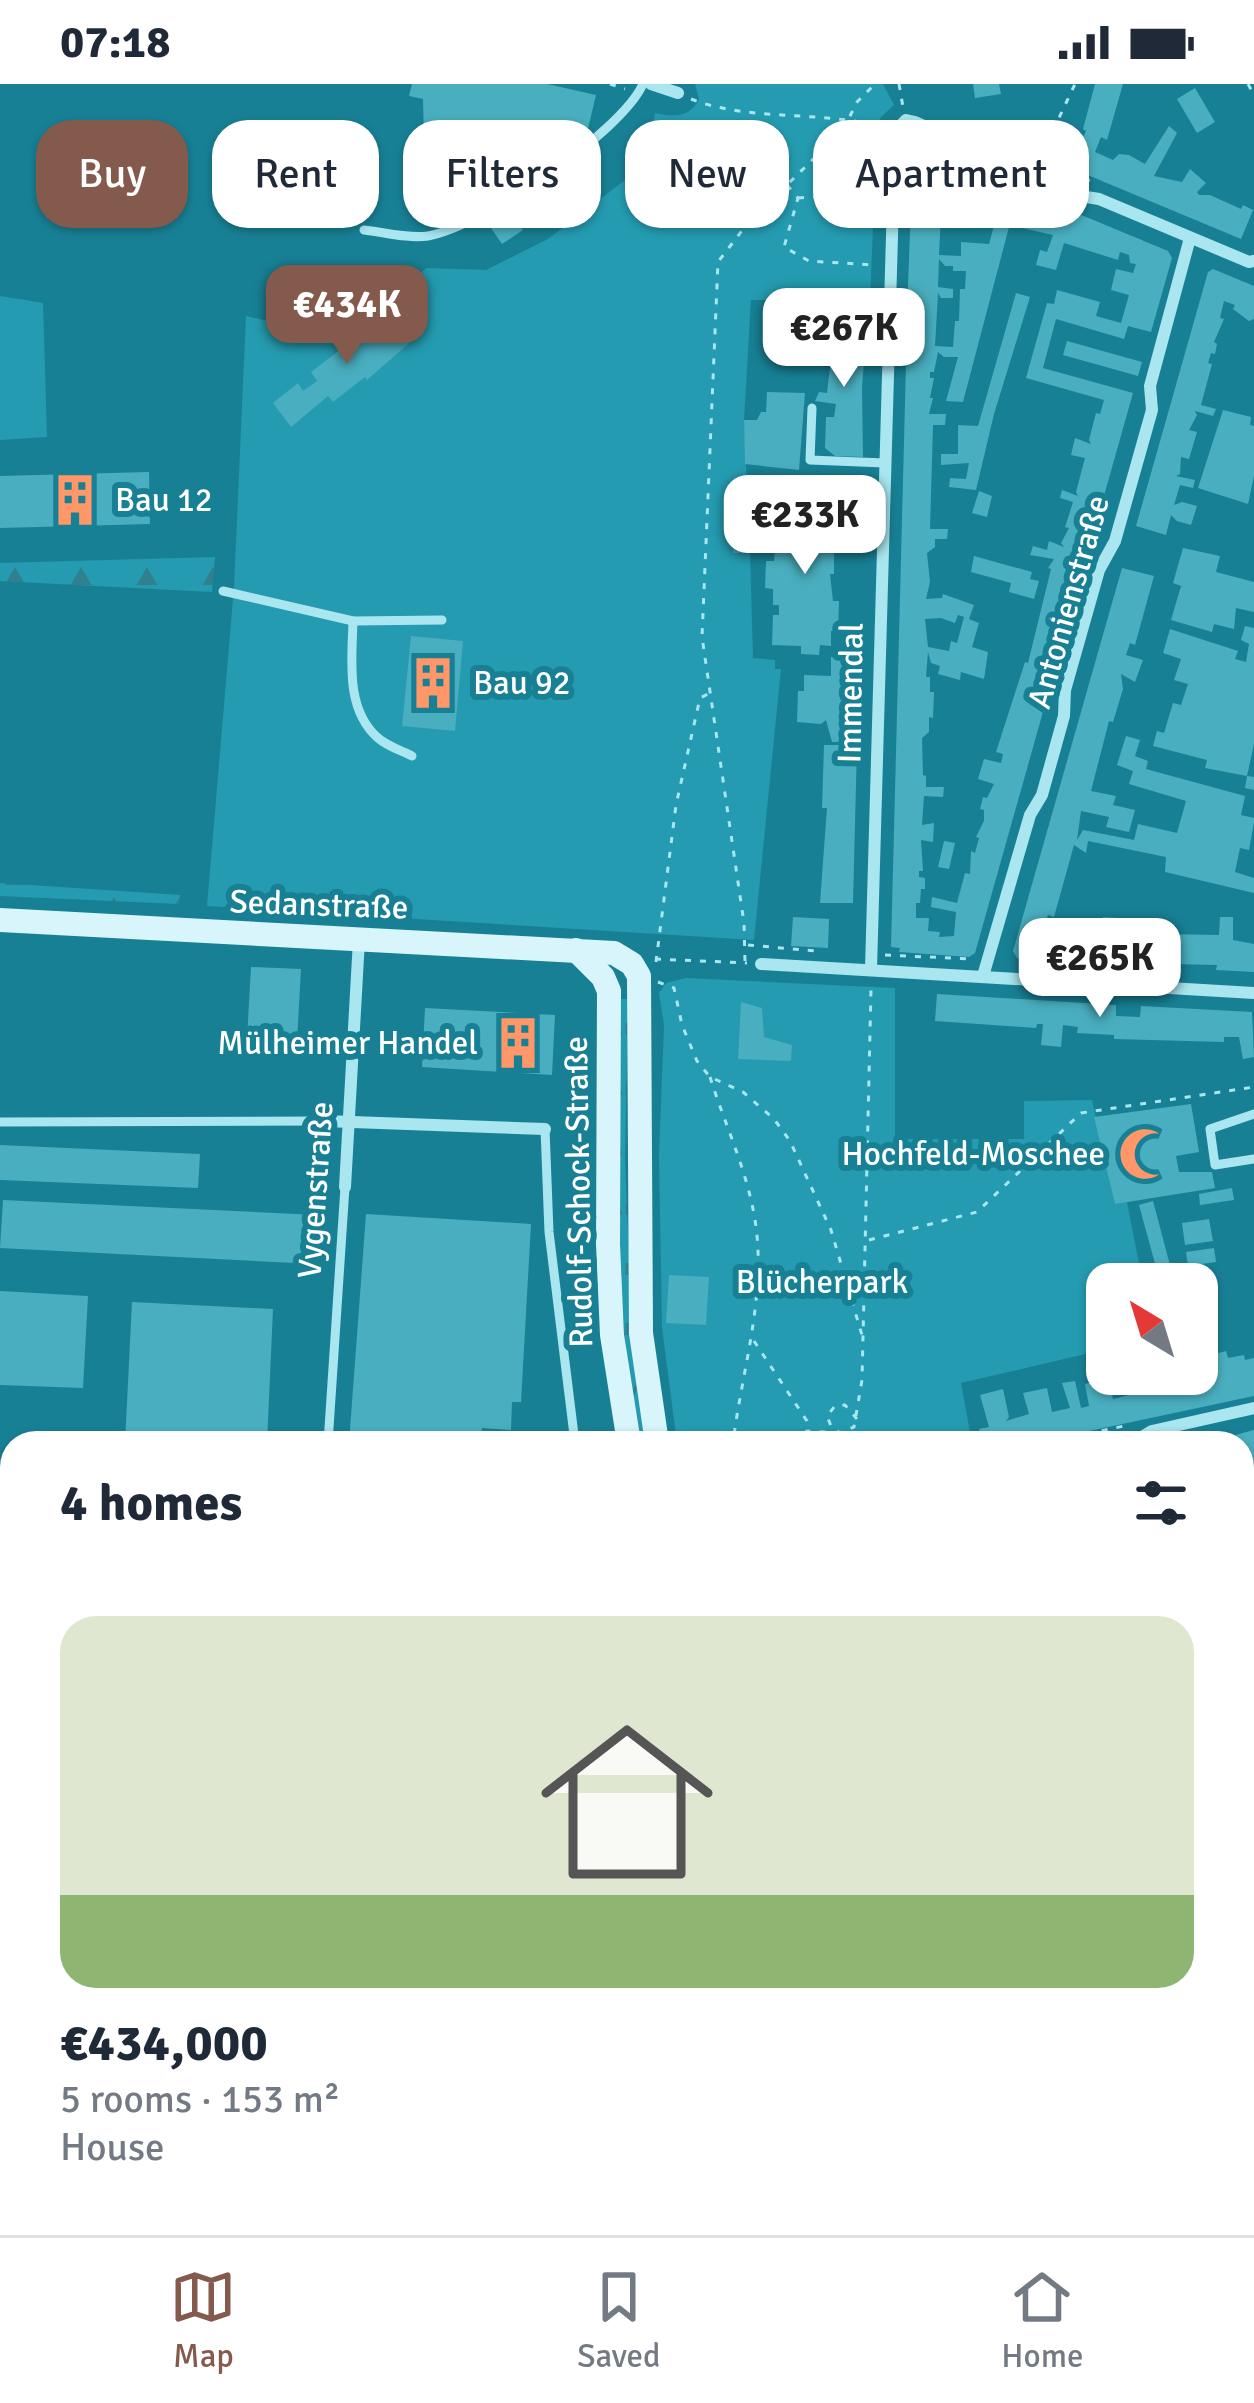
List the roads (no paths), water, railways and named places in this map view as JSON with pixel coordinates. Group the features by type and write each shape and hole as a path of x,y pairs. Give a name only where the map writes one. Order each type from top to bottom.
{"main road":[{"name":"Sedanstraße","path":"0,920 614,952 632,964"},
{"name":"Rudolf-Schock-Straße","path":"576,950 603,977 609,992 608,1244 612,1335 627,1431"},
{"name":"Rudolf-Schock-Straße","path":"632,964 639,976 641,1333 655,1431"}],"street":[{"path":"647,84 678,93"},
{"name":"Immendal","path":"871,969 884,463 900,126 980,148 1079,196 1190,238"},
{"path":"1190,238 1254,261"},
{"name":"Antonienstraße","path":"983,976 1030,815 1042,795 1099,570 1115,541 1152,410 1150,386 1190,238"},
{"name":"Vygenstraße","path":"345,1187 359,940"},
{"path":"761,964 1254,993"},
{"path":"325,1121 545,1130"},
{"path":"1152,1431 1254,1408"}],"lane":[{"path":"364,230 426,237 470,223 588,146 634,103 647,84"},
{"path":"812,408 810,460 884,463"},
{"path":"224,591 353,621 442,620"},
{"path":"353,621 352,686 359,710 377,738 412,756"},
{"path":"1254,1114 1210,1129 1215,1165 1254,1159"},
{"path":"0,1122 325,1121"},
{"path":"545,1130 549,1232 574,1431"},
{"name":"Vygenstraße","path":"329,1431 345,1187"}],"place":[{"name":"Bau 12","path":"75,500"},
{"name":"Bau 92","path":"433,683"},
{"name":"Mülheimer Handel","path":"518,1043"},
{"name":"Hochfeld-Moschee","path":"1145,1154"}],"park label":[{"name":"Blücherpark","path":"822,1282"}]}
